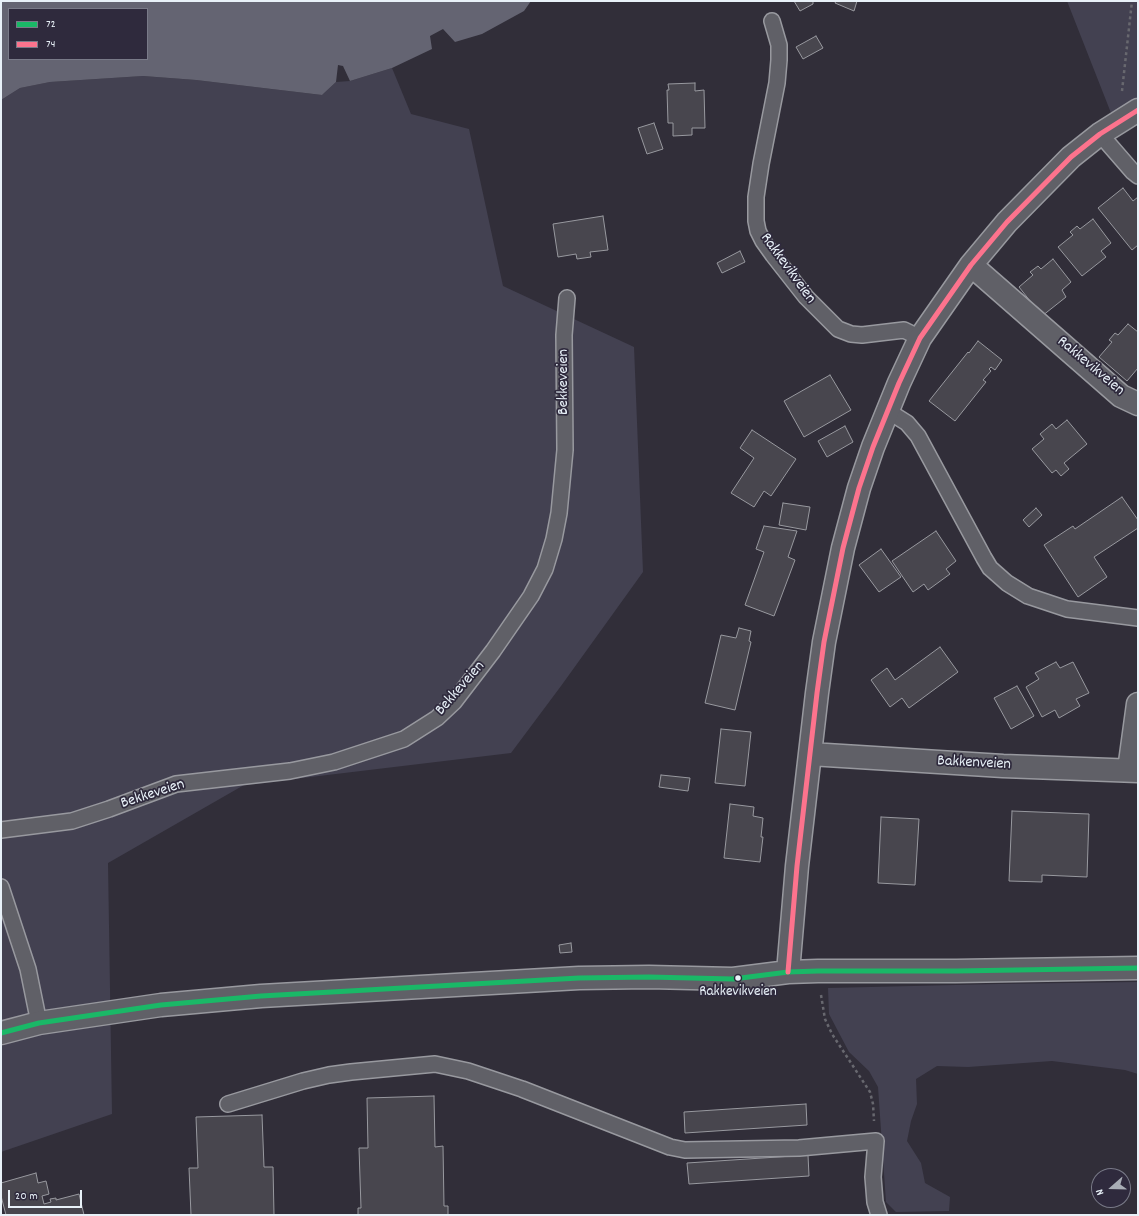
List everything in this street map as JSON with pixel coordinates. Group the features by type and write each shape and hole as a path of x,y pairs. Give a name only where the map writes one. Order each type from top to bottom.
{"street":[{"path":"788,972 797,866 824,642 842,548 872,447 920,338 971,265 1007,222 1071,157 1100,134 1138,110"},
{"name":"Rakkevikveien","path":"971,265 1121,396 1138,404"},
{"path":"1134,770 1138,704"},
{"name":"Bakkenveien","path":"810,754 1003,766 1134,770"},
{"path":"1,1033 39,1023 161,1005 261,996 579,978 650,977 733,979 788,972 818,971 956,971 1138,968"}],"lane":[{"name":"Rakkevikveien","path":"772,21 779,45 779,60 777,83 756,197 756,221 758,231 773,255 806,297 838,329 851,334 862,335 904,330 920,338"},
{"path":"1100,134 1138,176"},
{"name":"Bekkeveien","path":"1,830 72,821 176,784 290,771 334,762 404,739 437,718 454,702 493,651 531,596 545,569 554,539 559,513 565,450 564,335 567,298"},
{"path":"888,410 907,423 918,436 990,568 1007,583 1028,596 1067,609 1138,618"},
{"path":"1,887 28,969 39,1023"},
{"path":"228,1104 303,1081 329,1075 435,1064 468,1071 516,1087 670,1147 685,1150 799,1148 876,1141 873,1177 875,1202 879,1215"}],"path":[{"path":"1119,122 1132,1"},
{"path":"818,971 825,1019 832,1034 870,1092 873,1104 876,1141"}],"shaded area":[{"path":"1067,1 1138,1 1138,97 1111,113"},
{"path":"392,68 411,114 469,129 503,286 634,347 643,572 511,753 244,785 108,863 112,1114 1,1152 1,100 20,88 50,82 143,76 196,80 322,95 336,82 350,81"},
{"path":"1138,982 1138,1074 1125,1070 1052,1061 968,1067 937,1066 916,1079 917,1104 911,1121 907,1141 921,1163 925,1183 950,1197 949,1211 896,1212 886,1202 878,1087 869,1071 849,1052 829,1014 828,988"}],"water":[{"path":"1,1 531,1 524,11 482,34 455,42 443,29 430,36 432,49 392,68 350,81 343,66 338,65 336,82 322,95 196,80 143,76 50,82 20,88 1,100"}],"building":[{"path":"794,1 813,1 813,4 800,11"},
{"path":"836,1 857,1 854,11 835,3"},
{"path":"816,36 823,48 803,59 796,47"},
{"path":"695,83 695,91 704,90 705,128 692,128 692,135 673,136 673,123 668,123 668,84"},
{"path":"654,123 663,149 647,154 638,128"},
{"path":"1123,188 1133,201 1138,197 1138,245 1132,250 1098,208"},
{"path":"603,216 608,250 590,252 591,257 577,259 576,254 558,257 553,224"},
{"path":"1093,219 1111,243 1101,251 1106,257 1082,276 1058,247 1073,235 1070,232 1077,226 1080,229"},
{"path":"740,251 745,262 722,273 717,263"},
{"path":"1053,259 1071,282 1062,290 1066,297 1042,316 1019,287 1033,275 1030,272 1038,266 1041,269"},
{"path":"1128,324 1138,332 1138,368 1127,381 1099,357 1112,342 1109,340 1115,333 1118,335"},
{"path":"978,341 1002,360 995,370 991,367 989,369 991,371 983,380 986,382 955,421 929,401"},
{"path":"830,375 851,410 804,437 784,401"},
{"path":"1067,420 1087,444 1064,463 1069,469 1061,476 1056,470 1052,473 1032,449 1044,439 1040,434 1052,424 1056,429"},
{"path":"845,426 853,442 827,457 818,441"},
{"path":"752,430 796,459 771,496 764,491 754,507 731,493 754,458 740,448"},
{"path":"1122,497 1138,520 1138,528 1094,557 1107,577 1078,597 1044,545 1073,526 1075,529"},
{"path":"783,503 810,507 806,530 779,525"},
{"path":"1036,508 1042,515 1029,527 1023,520"},
{"path":"764,526 797,531 788,557 795,560 774,616 745,605 764,552 756,549"},
{"path":"936,531 956,561 946,569 950,574 928,590 924,584 913,592 892,561"},
{"path":"881,549 901,577 879,592 859,565"},
{"path":"739,628 751,631 749,641 751,642 735,710 705,703 721,635 736,638"},
{"path":"940,647 958,672 909,708 902,698 890,707 871,680 887,668 895,680"},
{"path":"1056,662 1060,668 1073,662 1089,693 1076,699 1080,706 1059,718 1055,710 1042,717 1026,687 1039,679 1035,673"},
{"path":"1017,686 1034,716 1011,729 994,698"},
{"path":"721,729 751,732 745,786 715,783"},
{"path":"661,775 690,778 688,791 659,787"},
{"path":"730,804 754,807 753,816 763,818 761,837 763,837 760,862 724,858"},
{"path":"1012,811 1089,814 1087,877 1042,875 1042,882 1009,881"},
{"path":"881,817 919,819 915,885 878,883"},
{"path":"571,943 572,952 560,953 559,945"},
{"path":"434,1096 435,1147 443,1146 444,1206 448,1206 448,1215 358,1215 358,1208 361,1208 359,1148 368,1148 367,1098"},
{"path":"806,1104 807,1125 685,1133 684,1112"},
{"path":"262,1115 264,1167 273,1167 274,1215 191,1215 189,1168 198,1168 196,1117"},
{"path":"808,1155 809,1176 689,1184 687,1163"},
{"path":"36,1173 38,1183 46,1181 49,1194 42,1196 44,1204 51,1202 50,1199 56,1198 56,1200 79,1194 84,1215 6,1215 1,1196 1,1183"}],"transit line":[{"name":"74","path":"788,972 797,866 824,642 843,548 859,488 873,447 899,383 920,338 971,265 1007,222 1071,157 1100,134 1138,110"},
{"name":"72","path":"1,1033 39,1023 161,1005 261,996 579,978 649,977 733,979 788,972 818,971 956,971 1138,968"}],"place":[{"name":"Rakkevikveien","path":"738,978"}]}
